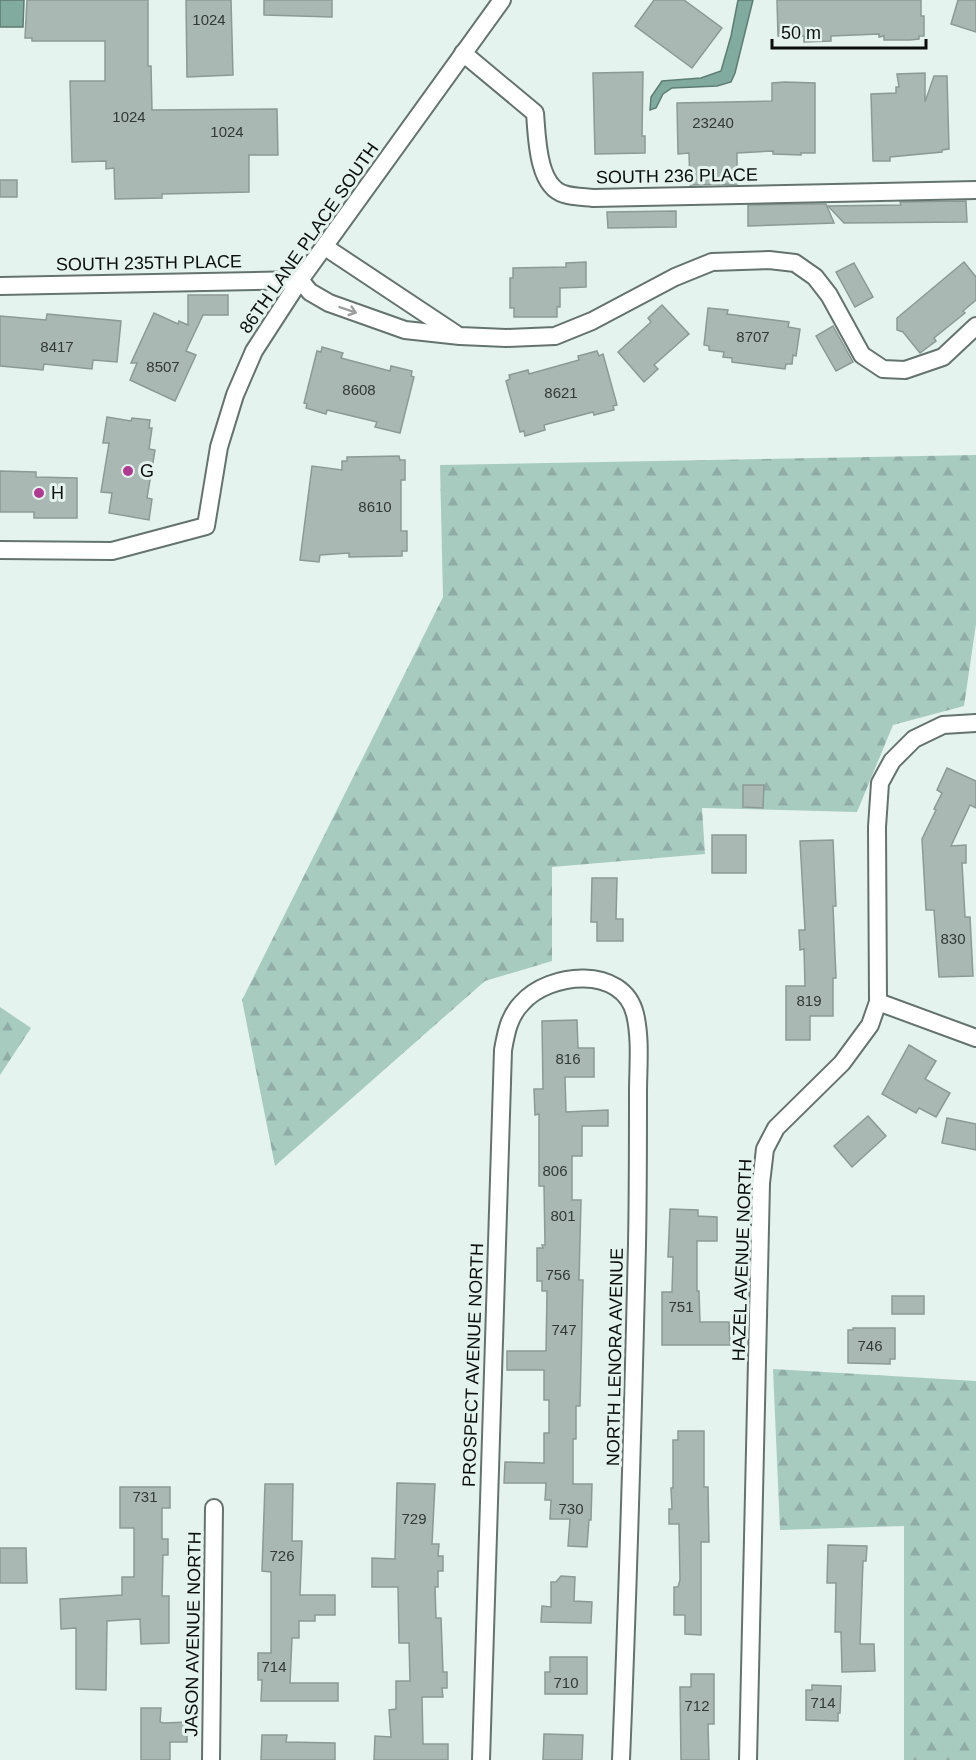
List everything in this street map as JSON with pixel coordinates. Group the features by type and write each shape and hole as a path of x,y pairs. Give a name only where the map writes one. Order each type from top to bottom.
{"street":[{"name":"86TH LANE PLACE SOUTH","path":"0,550 112,551 206,526 219,447 236,395 254,351 300,280 502,0"},
{"name":"SOUTH 236 PLACE","path":"463,53 534,113 544,175 562,194 593,198 976,190"},
{"path":"325,247 459,336"},
{"path":"300,280 310,292 328,303 405,330 506,338 555,336 592,321 675,277 712,261 769,261 795,263 815,277 829,295 862,355 883,369 905,370 943,357 976,326"},
{"name":"SOUTH 235TH PLACE","path":"0,286 300,280"},
{"name":"HAZEL AVENUE NORTH","path":"748,1760 761,1183 765,1149 776,1128 842,1063 870,1025 878,1002 877,827 880,783 892,761 914,740 943,725 976,723"},
{"name":"PROSPECT AVENUE NORTH","path":"481,1760 503,1050 512,1015 522,1003 543,987 567,981 593,980"},
{"name":"NORTH LENORA AVENUE","path":"593,980 619,987 626,994 635,1014 638,1042 639,1182 621,1760"},
{"path":"878,1002 976,1038"},
{"name":"JASON AVENUE NORTH","path":"211,1760 214,1508"}],"green space":[{"path":"976,455 976,624 964,706 893,725 857,812 702,808 705,854 552,867 552,961 485,981 275,1166 242,1000 443,597 440,465"},
{"path":"0,1007 31,1028 0,1075"},
{"path":"773,1369 976,1381 976,1760 904,1760 904,1526 780,1530"}],"shaded area":[{"path":"0,0 24,0 23,27 0,27"},
{"path":"738,0 753,0 731,82 717,86 672,88 663,94 656,108 650,110 651,97 662,81 701,78 721,71"}],"building":[{"path":"27,0 148,0 148,66 151,66 152,110 277,109 278,155 249,155 249,192 162,194 162,198 115,199 114,168 106,169 106,161 72,162 70,81 105,81 105,41 32,41 32,38 25,38"},
{"path":"186,0 231,0 233,75 187,77"},
{"path":"264,0 332,0 332,17 264,15"},
{"path":"654,0 684,0 722,28 692,68 635,26"},
{"path":"777,0 921,0 924,36 910,40 884,40 884,36 879,37 879,34 831,36 831,41 804,42 804,36 778,36"},
{"path":"958,0 976,0 976,32 951,24"},
{"path":"643,72 642,136 645,136 645,153 595,154 593,73"},
{"path":"925,73 925,102 934,76 947,76 949,149 942,150 942,152 890,157 890,161 873,161 871,94 896,93 896,87 899,87 897,74"},
{"path":"772,83 815,83 815,153 773,154 773,151 737,153 737,184 690,185 689,153 678,154 677,103 772,101"},
{"path":"0,180 17,180 17,197 0,197"},
{"path":"966,201 967,222 844,223 828,206 901,205 900,202"},
{"path":"826,204 834,223 748,226 748,205"},
{"path":"676,211 676,227 608,228 607,212"},
{"path":"586,262 586,287 560,288 560,307 557,307 557,317 514,317 514,308 510,308 510,278 513,278 513,268 566,267 566,263"},
{"path":"964,262 976,277 976,300 963,311 965,313 934,338 936,341 920,353 903,332 897,330 897,318"},
{"path":"854,263 873,297 855,307 836,272"},
{"path":"188,295 228,295 228,315 203,315 186,351 196,355 175,401 130,380 137,363 131,363 154,313 178,324 179,321 188,325"},
{"path":"662,305 689,334 654,365 658,369 644,382 618,352 651,322 648,318"},
{"path":"708,308 728,310 727,314 789,322 788,327 800,329 796,356 793,355 792,364 786,364 785,369 732,362 732,358 723,357 724,352 709,350 709,346 704,345"},
{"path":"47,314 121,321 117,362 93,360 92,369 44,364 43,370 0,366 0,316 46,320"},
{"path":"833,326 853,362 836,371 816,336"},
{"path":"322,347 343,353 341,358 390,371 391,366 412,371 411,376 414,377 400,433 375,427 377,422 327,410 326,414 306,408 307,404 304,403 317,351 321,352"},
{"path":"597,351 599,356 603,354 617,405 613,406 614,410 594,415 593,412 544,425 545,430 525,436 524,431 520,432 506,381 510,379 509,375 528,370 529,374 579,360 578,356"},
{"name":"G","path":"107,417 131,421 132,418 150,420 149,428 152,428 149,449 155,450 147,498 152,499 149,520 109,513 112,493 101,492 109,443 103,443"},
{"path":"399,456 400,460 405,460 405,480 401,480 401,531 407,531 407,551 402,551 402,556 349,557 349,553 320,555 319,562 300,560 312,466 342,470 342,461 347,461 347,457"},
{"name":"H","path":"0,471 36,472 36,477 77,478 77,518 34,518 34,512 0,512"},
{"path":"947,768 976,781 976,808 970,805 951,846 966,845 966,863 962,863 965,917 970,917 973,976 939,977 934,910 926,910 922,839 942,793 937,790"},
{"path":"743,785 764,785 763,808 743,807"},
{"path":"712,835 746,835 746,873 712,873"},
{"path":"833,840 836,978 833,978 833,1016 810,1016 810,1040 786,1040 786,986 805,986 804,949 800,950 799,930 805,930 800,841"},
{"path":"592,878 617,878 616,919 623,919 623,941 597,941 597,922 591,922"},
{"path":"577,1020 578,1048 594,1048 594,1077 565,1077 566,1112 608,1110 608,1126 582,1126 582,1156 572,1156 572,1200 581,1200 579,1280 583,1280 580,1406 576,1406 576,1439 573,1439 573,1484 592,1484 591,1520 589,1520 587,1547 568,1546 570,1519 550,1519 551,1500 545,1500 546,1483 504,1483 505,1462 544,1463 544,1433 549,1433 549,1400 544,1400 544,1370 507,1370 507,1351 546,1351 547,1291 542,1291 542,1281 537,1281 537,1248 543,1248 542,1245 545,1245 544,1186 539,1186 539,1114 535,1115 534,1089 543,1089 542,1021"},
{"path":"909,1045 936,1061 925,1079 950,1093 936,1117 919,1108 916,1113 882,1094"},
{"path":"868,1116 886,1136 852,1167 834,1146"},
{"path":"947,1118 976,1124 976,1150 942,1143"},
{"path":"670,1209 698,1210 698,1216 717,1217 717,1241 697,1241 697,1291 699,1291 700,1322 729,1322 730,1345 662,1345 662,1292 672,1292 673,1257 668,1257"},
{"path":"892,1296 924,1296 924,1314 892,1314"},
{"path":"853,1328 895,1328 895,1359 890,1359 890,1364 848,1363 848,1330 853,1330"},
{"path":"678,1431 704,1431 704,1487 708,1487 709,1542 701,1542 701,1635 685,1634 685,1615 674,1615 674,1587 678,1587 680,1580 679,1524 669,1524 669,1509 672,1509 673,1440 678,1440"},
{"path":"397,1483 435,1484 432,1544 439,1544 438,1556 443,1556 443,1571 438,1571 438,1587 435,1587 436,1618 441,1618 443,1672 447,1672 447,1688 442,1688 443,1697 422,1697 423,1744 448,1744 448,1760 374,1760 375,1736 391,1737 389,1710 396,1709 396,1681 410,1681 409,1643 399,1643 398,1587 372,1587 372,1558 395,1559"},
{"path":"265,1484 293,1484 292,1541 302,1541 300,1595 335,1595 335,1615 315,1615 315,1621 299,1621 299,1638 292,1638 290,1683 338,1683 338,1701 261,1701 262,1680 258,1680 258,1653 271,1653 271,1572 262,1571"},
{"path":"120,1487 170,1487 170,1508 162,1508 162,1539 168,1539 168,1555 163,1555 162,1596 169,1596 169,1643 141,1644 140,1619 107,1621 106,1690 76,1689 76,1628 61,1629 60,1599 122,1595 122,1577 134,1577 134,1528 120,1528"},
{"path":"828,1545 867,1546 866,1561 863,1561 860,1644 874,1644 875,1671 842,1672 841,1632 835,1632 836,1583 827,1583"},
{"path":"0,1548 26,1548 27,1583 0,1583"},
{"path":"561,1576 575,1577 574,1601 592,1602 591,1623 541,1622 542,1606 551,1607 551,1582 556,1582"},
{"path":"550,1657 587,1657 587,1694 545,1694 545,1672 550,1672"},
{"path":"691,1674 714,1674 714,1724 708,1724 709,1760 681,1760 680,1687 691,1687"},
{"path":"812,1685 841,1686 838,1721 806,1720 806,1690 812,1690"},
{"path":"141,1708 161,1708 160,1722 187,1722 187,1742 170,1742 170,1760 141,1760"},
{"path":"544,1734 583,1735 582,1760 543,1760"},
{"path":"262,1735 287,1735 286,1742 335,1743 335,1760 261,1760"}],"place":[{"name":"G","path":"128,471"},
{"name":"H","path":"39,493"}]}
